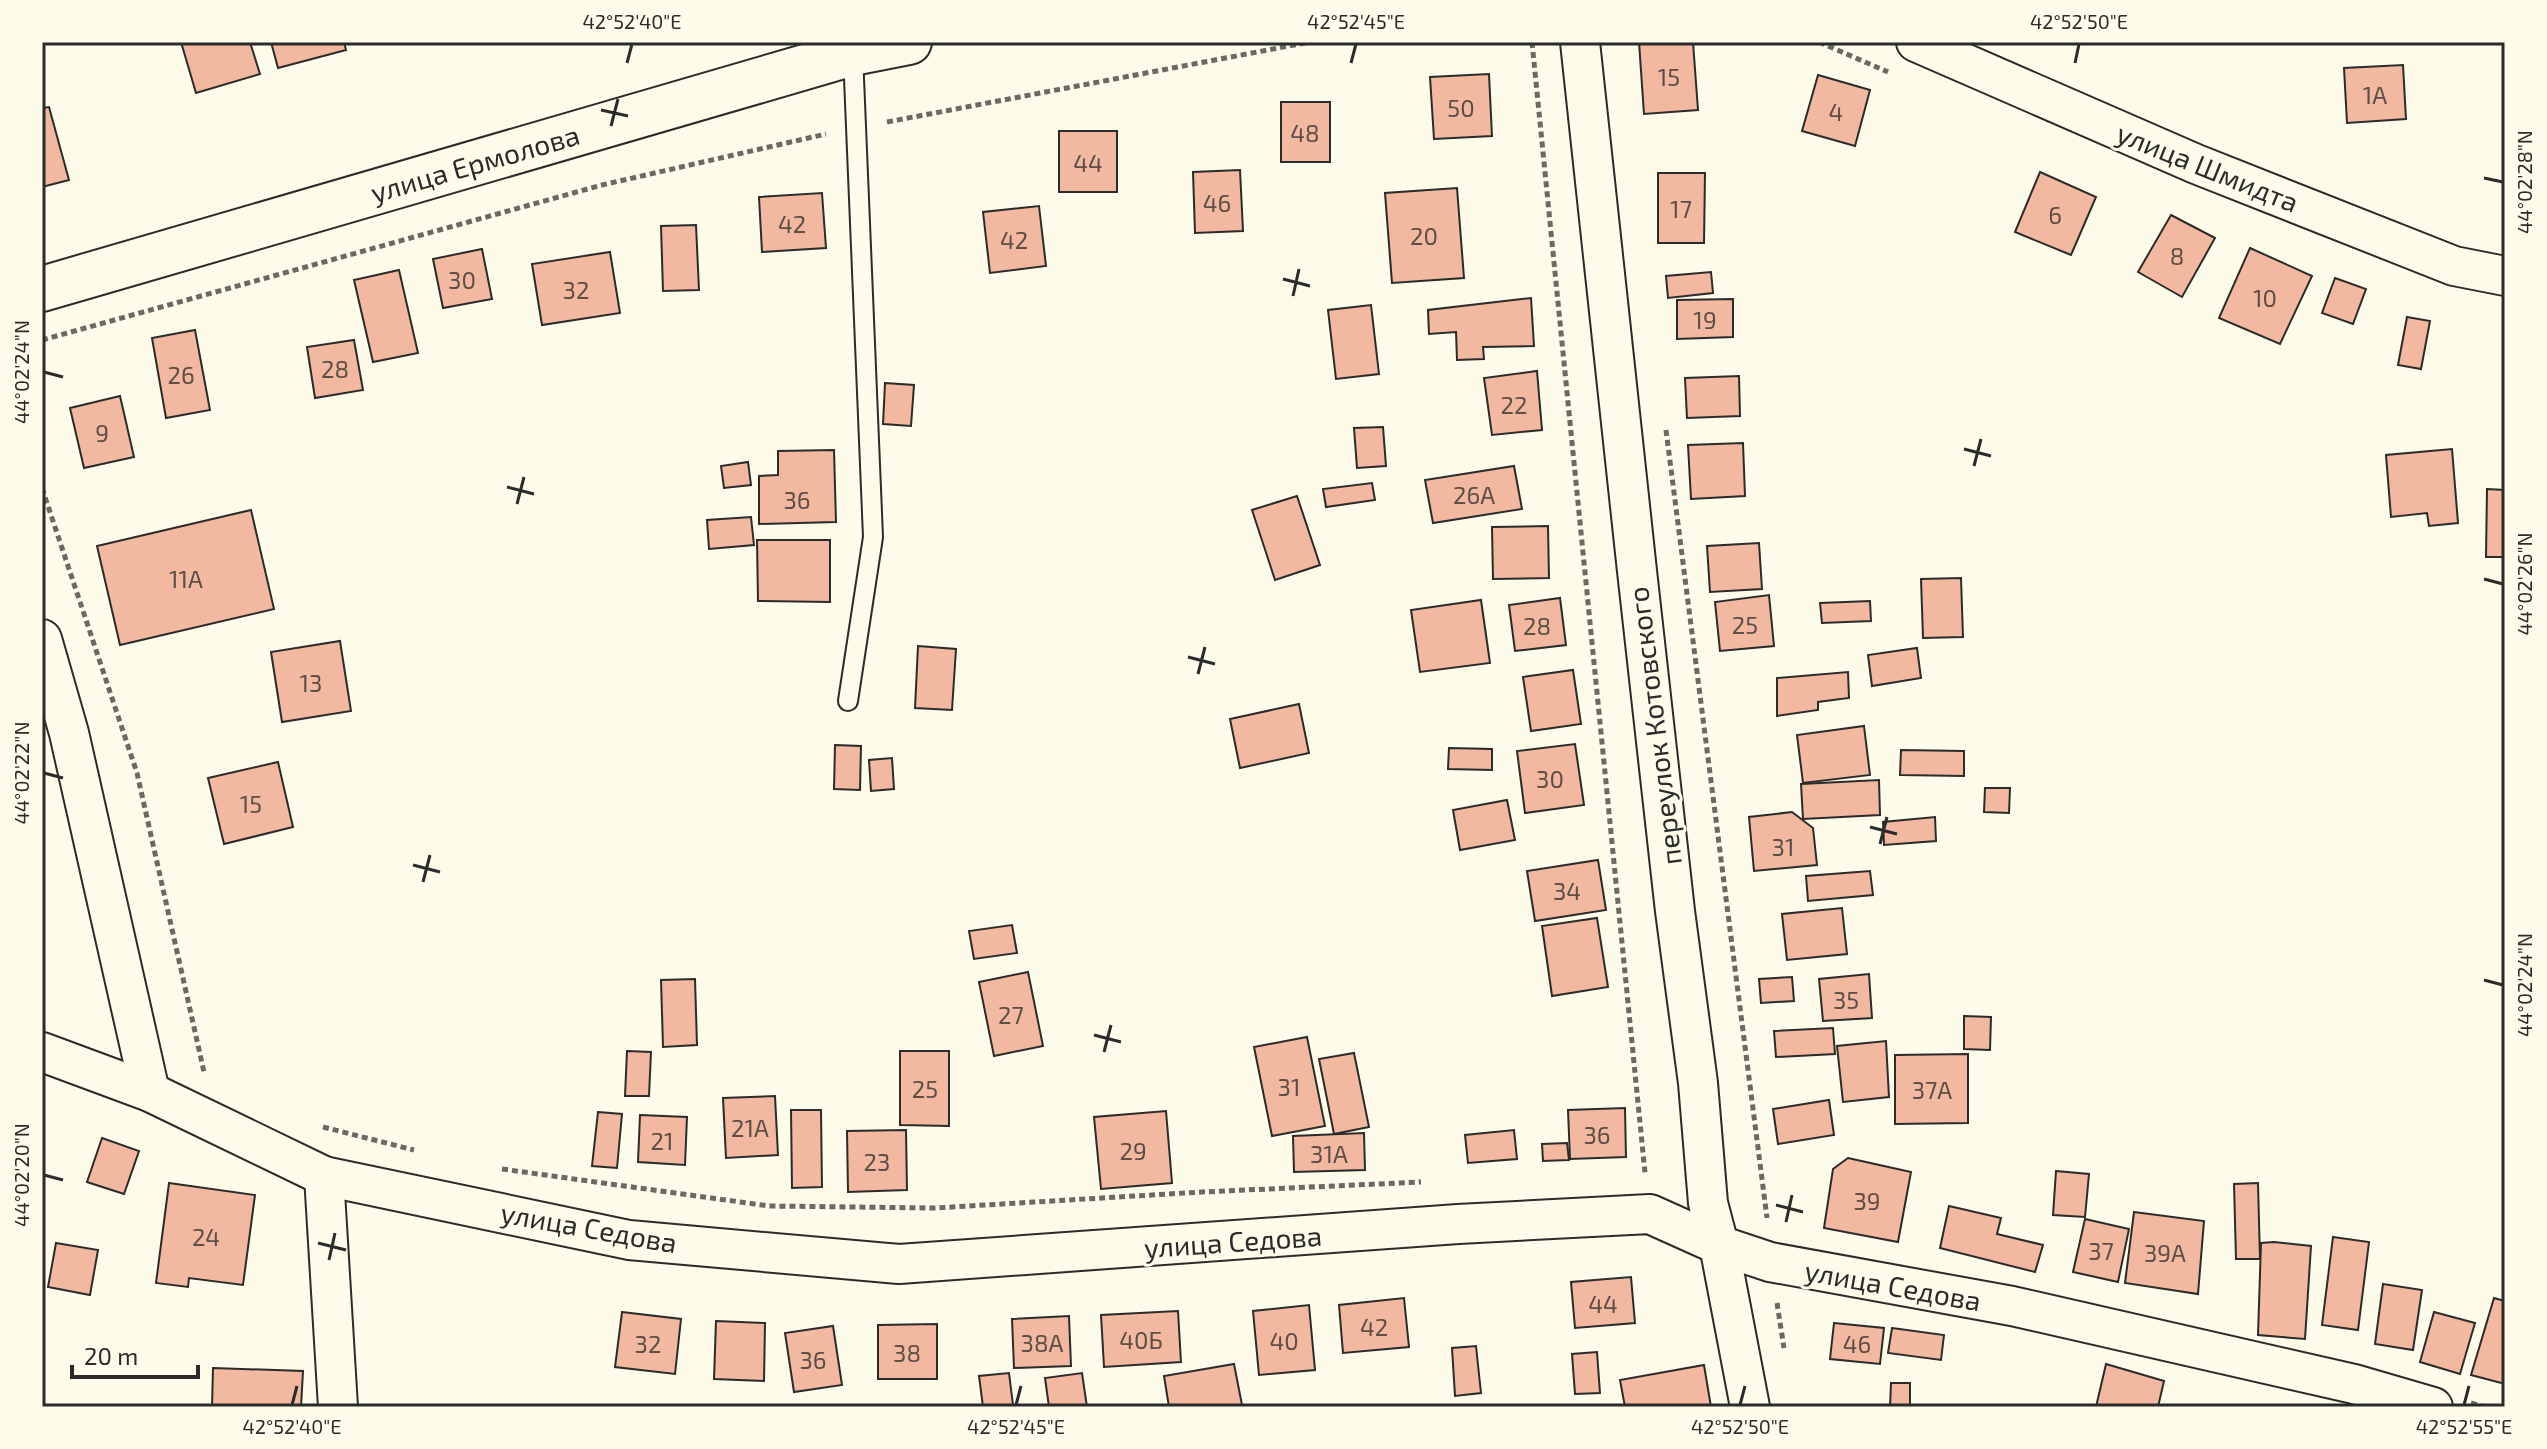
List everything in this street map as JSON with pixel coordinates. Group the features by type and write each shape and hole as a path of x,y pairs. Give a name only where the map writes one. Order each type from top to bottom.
{"street":[{"name":"улица Ермолова","path":"42,289 853,53 909,42"},
{"name":"переулок Котовского","path":"1580,42 1675,911 1698,1083 1708,1203 1750,1407"},
{"name":"улица Шмидта","path":"1916,42 2210,170 2454,266 2505,276"},
{"path":"42,639 69,733 150,1092"},
{"name":"улица Седова","path":"42,1052 150,1092 324,1176 629,1240 899,1264 1458,1224 1650,1214 1719,1245 1770,1262 2012,1306 2354,1384 2433,1407"},
{"path":"324,1176 338,1407"}],"lane":[{"path":"848,701 873,537 853,53"}],"path":[{"path":"42,340 602,185 856,127 1310,42"},
{"path":"1532,42 1650,1214"},
{"path":"1665,423 1785,1361"},
{"path":"42,488 137,773 209,1094 207,1119"}],"building":[{"path":"181,42 250,42 260,74 196,93"},
{"path":"271,42 344,42 346,50 278,68"},
{"path":"1639,42 1693,42 1698,110 1644,114"},
{"path":"2403,65 2406,119 2347,123 2344,68"},
{"path":"1489,74 1492,136 1434,139 1430,77"},
{"path":"1818,75 1870,90 1855,146 1802,131"},
{"path":"1281,102 1330,102 1330,162 1281,162"},
{"path":"49,107 69,180 42,187 42,108"},
{"path":"1059,131 1117,131 1117,192 1059,192"},
{"path":"1240,170 1243,231 1195,233 1193,172"},
{"path":"2040,172 2096,197 2071,255 2015,232"},
{"path":"1658,173 1705,173 1704,243 1658,243"},
{"path":"1457,188 1464,278 1392,283 1385,193"},
{"path":"822,193 826,248 762,252 759,197"},
{"path":"1039,206 1046,266 990,273 983,212"},
{"path":"2171,215 2215,238 2182,297 2138,272"},
{"path":"696,225 699,290 663,291 661,226"},
{"path":"2250,248 2312,276 2280,344 2219,318"},
{"path":"482,249 492,299 443,308 433,259"},
{"path":"610,252 620,313 542,325 532,264"},
{"path":"399,270 418,353 373,362 354,280"},
{"path":"1711,272 1713,293 1668,298 1666,276"},
{"path":"2335,278 2366,289 2353,324 2322,313"},
{"path":"1531,298 1534,346 1483,347 1484,359 1457,360 1456,332 1429,334 1428,310"},
{"path":"1733,299 1733,337 1677,339 1677,300"},
{"path":"1371,305 1379,374 1336,379 1328,310"},
{"path":"2407,317 2430,321 2421,369 2398,365"},
{"path":"195,330 210,410 166,418 152,338"},
{"path":"354,340 363,390 315,398 307,347"},
{"path":"1537,371 1542,430 1492,435 1484,378"},
{"path":"1739,376 1740,416 1687,418 1685,378"},
{"path":"885,383 914,385 911,426 883,424"},
{"path":"120,396 134,457 84,468 70,408"},
{"path":"1383,427 1386,466 1357,468 1354,428"},
{"path":"1743,443 1745,496 1691,499 1688,445"},
{"path":"2452,449 2458,523 2429,526 2427,513 2391,517 2386,455"},
{"path":"834,450 836,522 759,524 759,476 778,475 778,451"},
{"path":"748,462 751,485 724,488 721,466"},
{"path":"1514,466 1522,509 1433,523 1425,480"},
{"path":"1372,483 1375,500 1326,507 1323,489"},
{"path":"2487,489 2505,490 2505,557 2486,557"},
{"path":"1297,496 1320,565 1275,580 1252,510"},
{"path":"251,510 274,609 120,645 97,546"},
{"path":"751,517 754,545 709,549 707,520"},
{"path":"1548,526 1549,578 1493,579 1492,527"},
{"path":"757,540 830,540 830,602 758,601"},
{"path":"1759,543 1762,589 1710,592 1707,546"},
{"path":"1961,578 1963,637 1923,638 1921,579"},
{"path":"1769,595 1774,646 1720,651 1715,602"},
{"path":"1560,598 1566,645 1515,651 1509,605"},
{"path":"1481,600 1490,663 1420,672 1411,610"},
{"path":"1870,601 1871,621 1822,623 1820,603"},
{"path":"340,641 351,711 282,722 271,652"},
{"path":"918,646 956,649 952,710 915,708"},
{"path":"1917,648 1921,678 1872,686 1868,655"},
{"path":"1573,670 1581,724 1531,731 1523,677"},
{"path":"1848,672 1849,698 1818,702 1818,710 1777,716 1777,678"},
{"path":"1299,704 1309,753 1240,768 1230,719"},
{"path":"1864,726 1870,775 1803,783 1797,735"},
{"path":"1575,744 1584,805 1525,813 1517,751"},
{"path":"835,745 861,746 860,790 834,789"},
{"path":"1449,748 1492,749 1492,770 1448,769"},
{"path":"1901,750 1964,751 1964,776 1900,775"},
{"path":"892,758 894,789 871,791 869,760"},
{"path":"278,762 293,827 224,844 208,778"},
{"path":"1879,780 1880,815 1803,819 1801,784"},
{"path":"1985,788 2010,788 2009,813 1984,812"},
{"path":"1507,800 1515,840 1460,850 1453,810"},
{"path":"1792,812 1813,828 1817,865 1754,871 1749,817"},
{"path":"1935,817 1936,841 1884,845 1883,822"},
{"path":"1598,860 1606,910 1535,921 1527,871"},
{"path":"1870,871 1873,895 1808,901 1806,876"},
{"path":"1842,908 1847,954 1787,960 1782,914"},
{"path":"1597,918 1608,987 1552,996 1542,926"},
{"path":"1012,925 1017,953 974,959 969,931"},
{"path":"1028,972 1043,1046 994,1056 979,982"},
{"path":"1869,974 1872,1018 1823,1021 1819,979"},
{"path":"1792,977 1794,1001 1761,1003 1759,979"},
{"path":"695,979 697,1045 663,1047 661,980"},
{"path":"1964,1016 1991,1017 1990,1050 1964,1049"},
{"path":"1833,1028 1835,1054 1776,1057 1774,1031"},
{"path":"1307,1037 1325,1126 1272,1136 1254,1047"},
{"path":"1886,1041 1889,1097 1843,1102 1837,1046"},
{"path":"627,1051 651,1052 649,1096 625,1096"},
{"path":"900,1051 949,1051 949,1126 900,1125"},
{"path":"1354,1053 1369,1127 1334,1134 1319,1059"},
{"path":"1968,1054 1968,1123 1895,1124 1895,1055"},
{"path":"775,1096 778,1155 726,1158 723,1098"},
{"path":"1829,1100 1834,1135 1778,1144 1773,1109"},
{"path":"1625,1108 1626,1157 1570,1159 1568,1110"},
{"path":"791,1110 821,1110 822,1187 792,1188"},
{"path":"1166,1111 1172,1183 1101,1189 1094,1117"},
{"path":"598,1112 622,1114 617,1168 592,1166"},
{"path":"640,1115 687,1117 685,1165 638,1162"},
{"path":"906,1130 907,1190 848,1192 847,1131"},
{"path":"1514,1130 1517,1159 1468,1163 1465,1135"},
{"path":"1364,1133 1365,1170 1294,1172 1293,1136"},
{"path":"102,1138 139,1151 124,1194 87,1182"},
{"path":"1567,1143 1569,1160 1543,1161 1542,1144"},
{"path":"1848,1158 1911,1172 1898,1242 1824,1228 1833,1169"},
{"path":"2056,1171 2089,1174 2085,1217 2053,1215"},
{"path":"169,1183 255,1195 243,1285 189,1278 188,1287 156,1283"},
{"path":"2258,1183 2260,1259 2236,1259 2234,1184"},
{"path":"1949,1206 2001,1218 1997,1234 2043,1245 2035,1272 1940,1248"},
{"path":"2134,1212 2204,1221 2198,1294 2125,1283"},
{"path":"2085,1219 2129,1229 2118,1282 2073,1272"},
{"path":"2333,1237 2369,1242 2358,1330 2322,1325"},
{"path":"56,1243 98,1250 90,1295 48,1287"},
{"path":"2261,1243 2311,1246 2305,1339 2258,1335"},
{"path":"1631,1277 1635,1323 1575,1328 1571,1282"},
{"path":"2383,1284 2422,1290 2413,1350 2375,1344"},
{"path":"1404,1298 1409,1347 1343,1353 1339,1305"},
{"path":"2494,1298 2505,1301 2505,1384 2471,1375"},
{"path":"1309,1305 1315,1370 1259,1375 1253,1311"},
{"path":"1178,1311 1181,1362 1104,1367 1101,1315"},
{"path":"622,1312 681,1319 675,1374 615,1367"},
{"path":"2434,1312 2475,1323 2460,1374 2420,1362"},
{"path":"1069,1316 1071,1366 1014,1368 1012,1319"},
{"path":"716,1321 765,1323 764,1381 714,1379"},
{"path":"1834,1323 1884,1328 1880,1364 1830,1359"},
{"path":"937,1324 937,1379 878,1379 878,1325"},
{"path":"833,1326 842,1385 794,1392 785,1333"},
{"path":"1892,1328 1944,1335 1941,1360 1888,1353"},
{"path":"1476,1346 1481,1393 1455,1396 1452,1348"},
{"path":"1597,1352 1600,1393 1575,1394 1572,1354"},
{"path":"1234,1364 1242,1405 1169,1407 1164,1376"},
{"path":"2106,1364 2164,1381 2158,1407 2096,1407"},
{"path":"1704,1365 1711,1407 1625,1407 1620,1380"},
{"path":"213,1368 303,1371 301,1407 212,1407"},
{"path":"1009,1373 1013,1405 983,1407 979,1376"},
{"path":"1082,1373 1087,1407 1049,1407 1045,1378"},
{"path":"1891,1383 1910,1383 1910,1407 1890,1407"}]}
